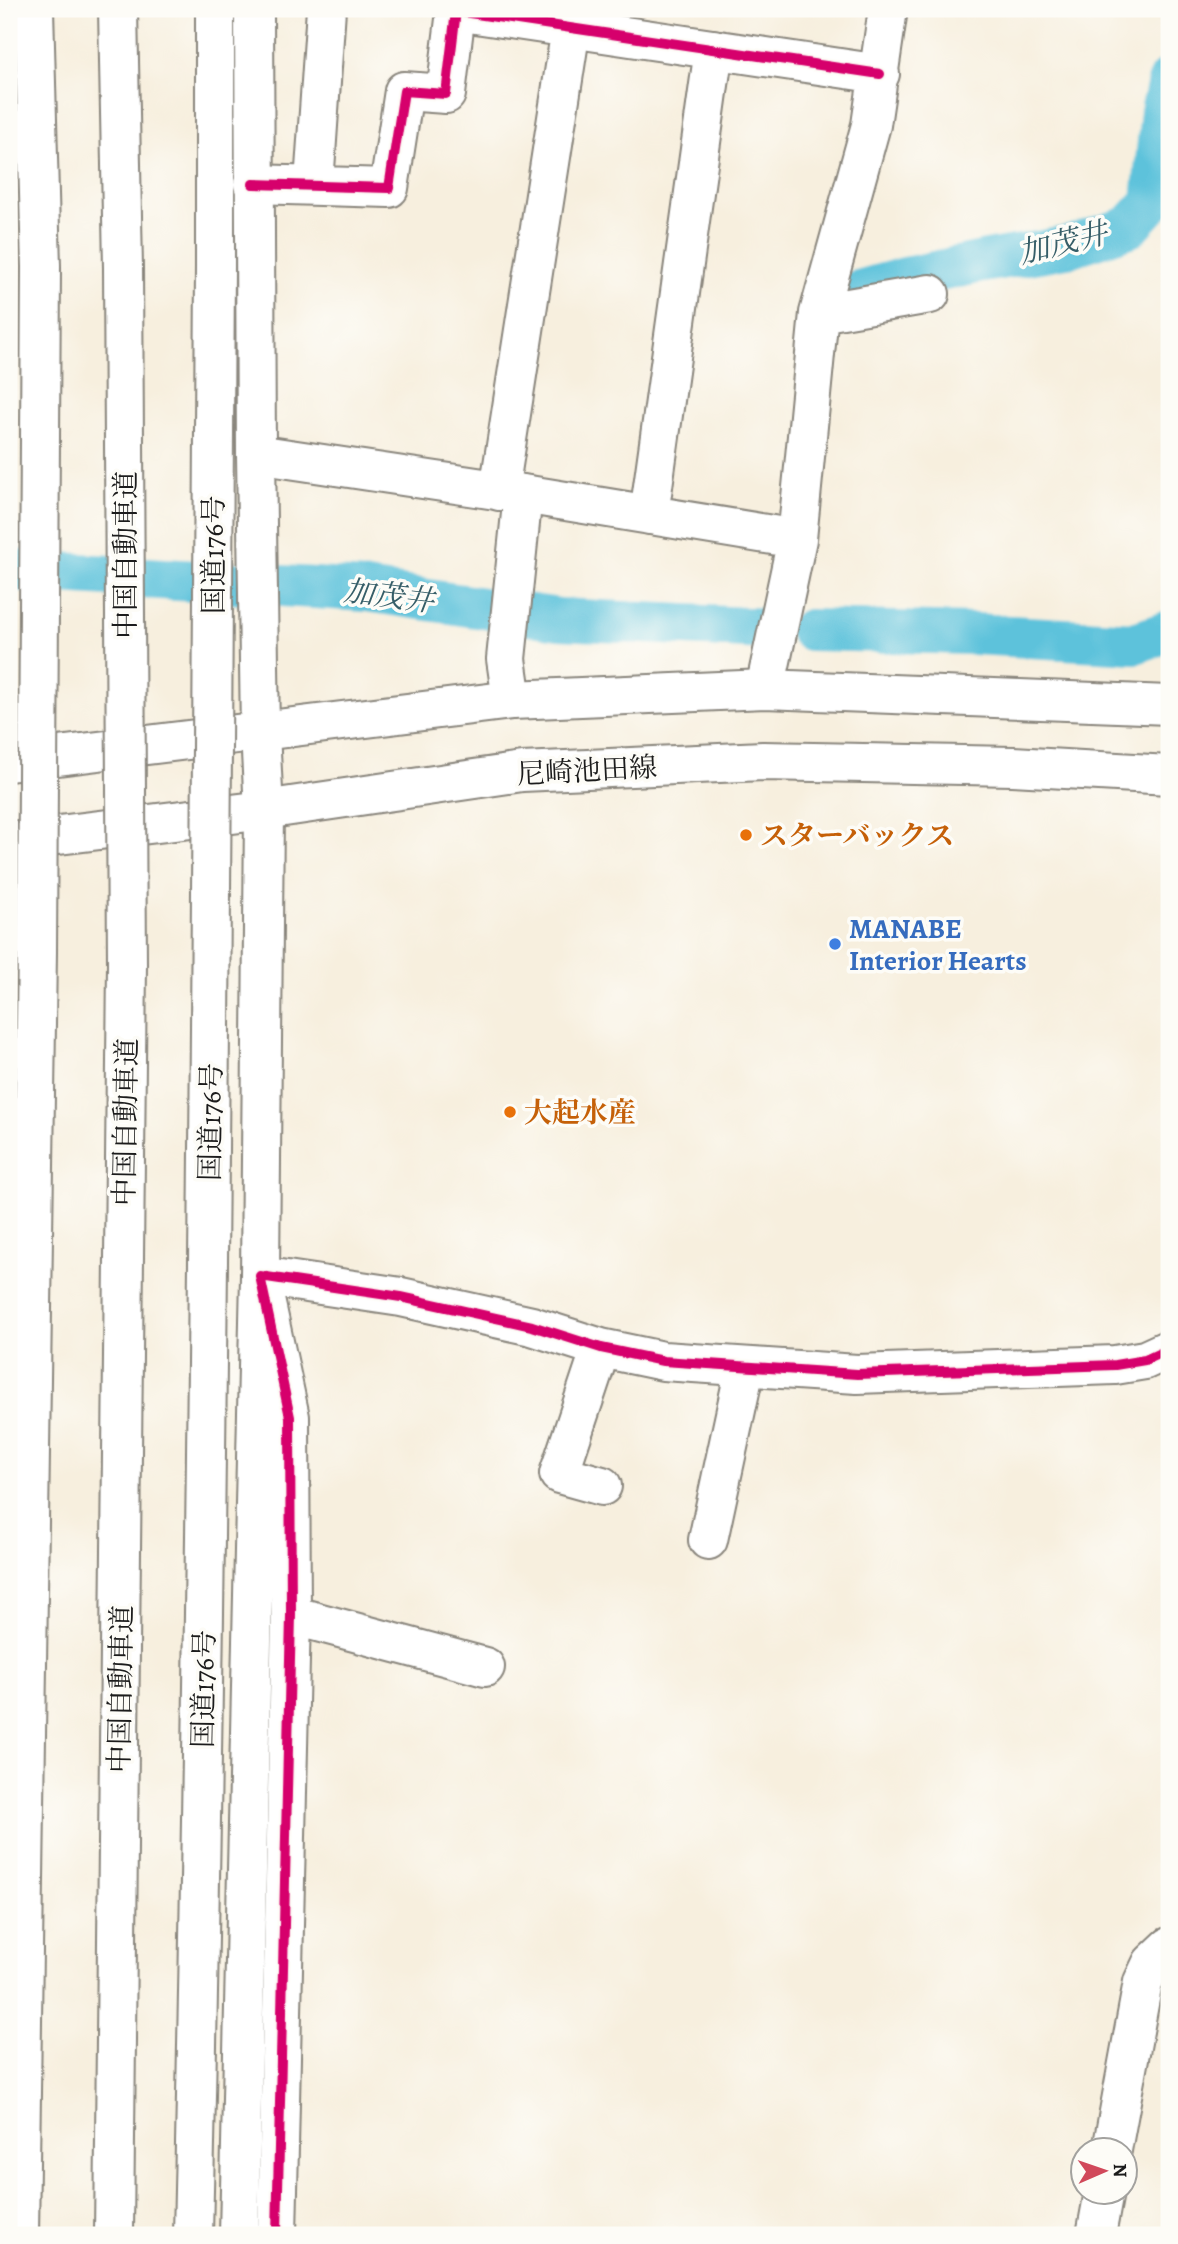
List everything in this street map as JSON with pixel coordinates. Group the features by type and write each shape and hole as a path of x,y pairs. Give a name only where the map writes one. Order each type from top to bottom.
{"main road":[{"path":"19,2235 37,938 41,267 34,9"},
{"name":"中国自動車道","path":"114,2235 127,977 123,268 118,9"},
{"name":"国道176号","path":"193,2235 200,1949 211,1038 215,9"},
{"path":"239,2235 257,1448 264,810 260,733 256,454 254,9"},
{"path":"314,184 326,9"},
{"path":"765,689 797,539 820,313 871,125 888,9"},
{"path":"253,184 389,188 404,91 446,93 456,11 880,74"},
{"path":"512,700 506,659 511,492 570,28"},
{"path":"649,514 714,49"},
{"path":"820,313 930,294"},
{"path":"256,454 797,539"},
{"path":"9,762 512,700 765,689 1169,705"},
{"name":"尼崎池田線","path":"9,841 264,810 522,772 763,761 1013,766 1169,775"},
{"path":"260,1276 414,1299 532,1326 601,1348 663,1361 745,1368 869,1374 1115,1365 1145,1360 1169,1349"},
{"path":"260,1276 290,1417 291,1615 277,2235"},
{"path":"601,1348 559,1474 602,1486"},
{"path":"708,1540 745,1368"},
{"path":"291,1615 485,1667"},
{"path":"1115,2136 1143,1982 1152,1963 1169,1947"},
{"path":"1096,2235 1101,2206"}],"waterway":[{"name":"加茂井","path":"848,294 905,278 1071,246 1129,227 1152,202 1161,112 1169,79"},
{"name":"加茂井","path":"9,570 366,591 559,619 768,629"},
{"name":"加茂井","path":"810,630 974,634 1135,643 1169,631"}],"cycle path":[{"path":"253,184 389,188 404,91 446,94 456,11 880,74"},
{"path":"277,2235 291,1615 290,1417 260,1276 401,1297 532,1326 601,1348 663,1361 857,1374 1115,1365 1145,1360 1169,1349"}],"place":[{"name":"スターバックス","path":"746,835"},
{"name":"MANABE Interior Hearts","path":"835,944"},
{"name":"大起水産","path":"510,1112"}]}
